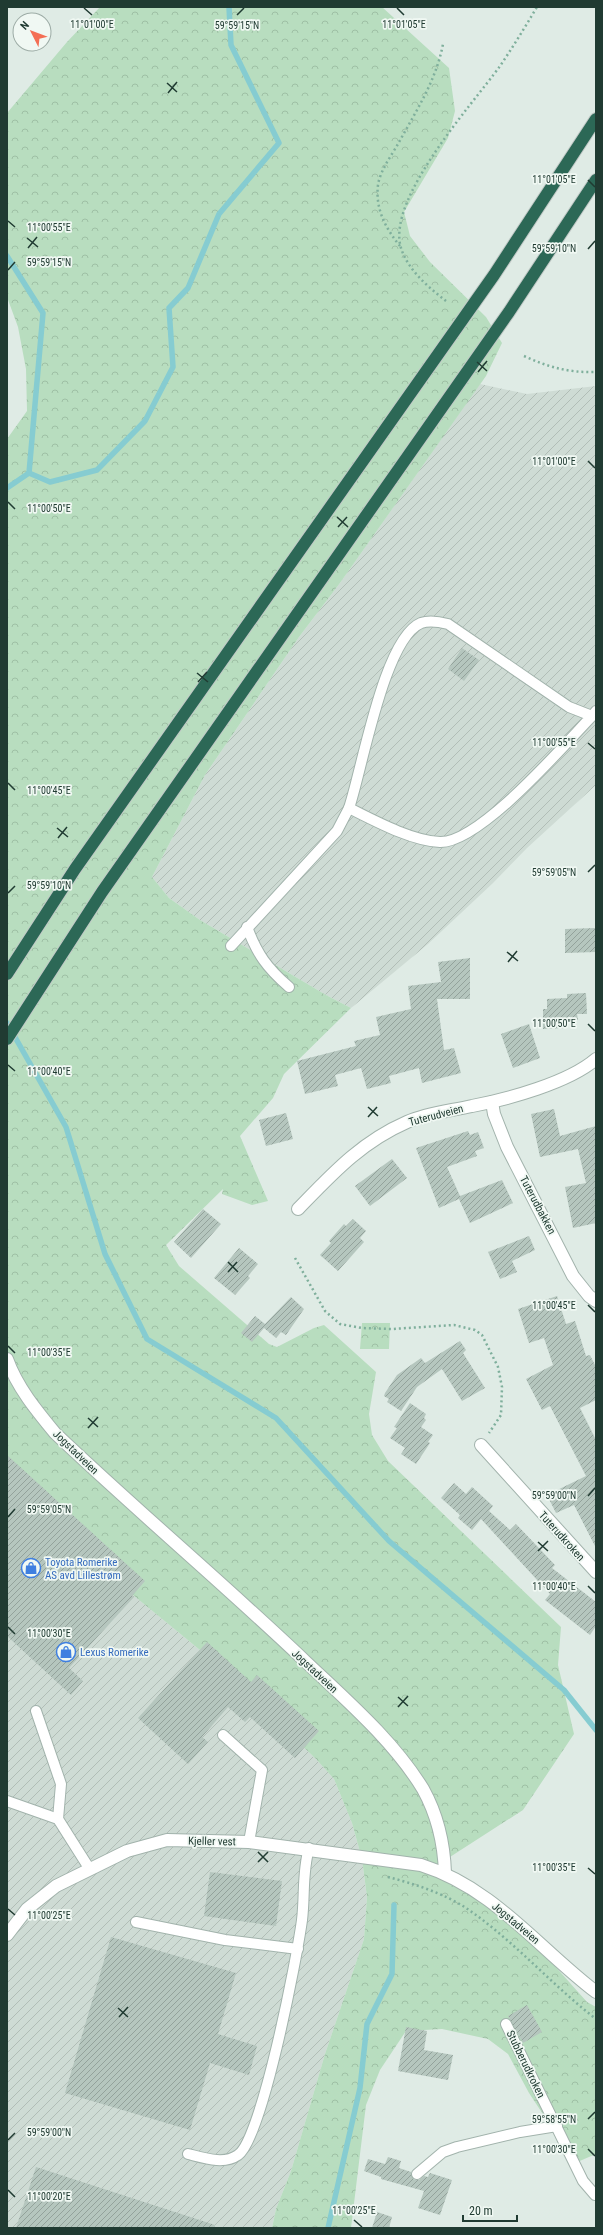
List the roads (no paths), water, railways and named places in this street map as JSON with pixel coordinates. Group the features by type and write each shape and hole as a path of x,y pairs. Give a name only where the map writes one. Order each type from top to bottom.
{"highway":[{"path":"7,974 75,869 494,275 596,119"},
{"path":"7,1039 102,892 201,748 508,312 596,180"}],"street":[{"name":"Tuterudveien","path":"298,1209 359,1149 383,1134 407,1122 428,1115 492,1102 513,1096 576,1073 596,1059"},
{"name":"Tuterudbakken","path":"492,1102 494,1114 507,1147 573,1276 588,1296 596,1301"},
{"name":"Jogstadveien","path":"7,1359 11,1370 30,1402 55,1433 239,1599 342,1696 385,1740 422,1789 437,1817 444,1849 445,1873 477,1890 596,1992"},
{"name":"Tuterudkroken","path":"481,1445 596,1572"},
{"name":"Kjeller vest","path":"7,1935 27,1909 56,1886 89,1868 127,1851 167,1840 249,1842 309,1848 421,1865 445,1873"}],"lane":[{"path":"231,946 337,831 349,808 383,684 397,649 412,629 420,623 438,622 448,624 569,707 594,714 545,766 472,832 454,840 441,842 422,839 380,823 349,808"},
{"path":"247,927 255,950 268,969 289,987"},
{"path":"36,1711 61,1784 58,1819 89,1868"},
{"path":"223,1735 262,1770 249,1842"},
{"path":"7,1800 58,1819"},
{"path":"188,2154 212,2160 225,2160 237,2156 244,2150 251,2136 271,2069 298,1949 302,1918 305,1864 309,1848"},
{"path":"136,1922 225,1940 298,1949"},
{"name":"Stubberudkroken","path":"506,2024 583,2181 595,2195"},
{"path":"417,2174 443,2152 457,2147 520,2132 556,2126"}],"waterway":[{"path":"29,473 50,482 97,470 145,421 173,367 169,308 188,288 219,214 279,143 231,45 229,7"},
{"path":"7,256 43,313 29,473"},
{"path":"7,488 29,473"},
{"path":"7,1023 66,1127 105,1254 147,1339 276,1418 389,1541 564,1690 596,1730"},
{"path":"328,2228 360,2088 367,2024 392,1974 394,1905"}],"place":[{"name":"Toyota Romerike AS avd Lillestrøm","path":"31,1568"},
{"name":"Lexus Romerike","path":"66,1652"}]}
